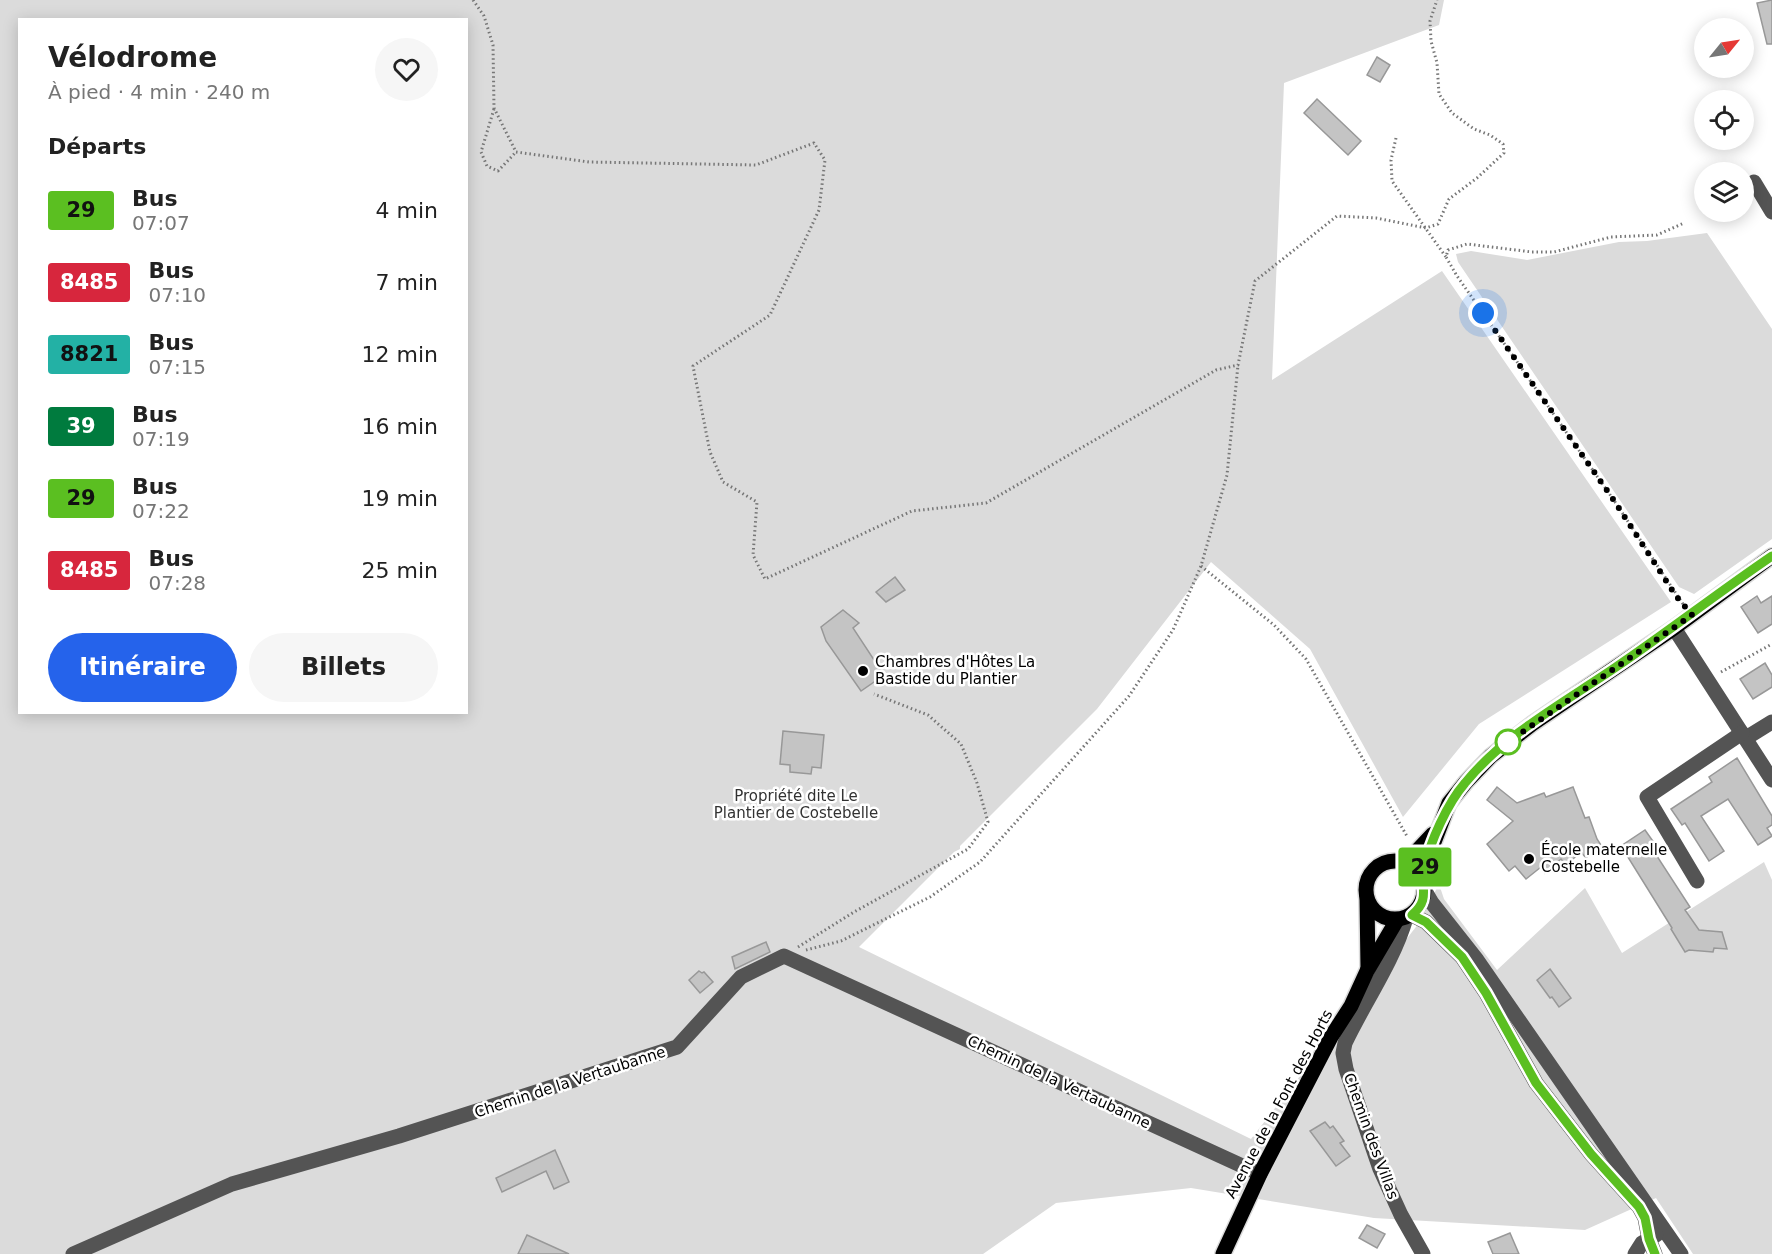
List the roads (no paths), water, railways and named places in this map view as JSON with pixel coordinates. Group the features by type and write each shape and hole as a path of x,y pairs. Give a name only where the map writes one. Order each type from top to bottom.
{"main road":[{"path":"1440,825 1416,852 1400,861 1383,863 1376,868 1367,882 1367,899 1378,914 1405,918 1423,902 1424,868 1449,803 1466,782 1508,742 1674,628 1772,556"},
{"path":"1400,861 1417,871 1424,886"},
{"name":"Avenue de la Font des Horts","path":"1367,899 1367,971"},
{"name":"Avenue de la Font des Horts","path":"1223,1254 1260,1174 1331,1037 1351,1006 1367,971 1405,918"}],"street":[{"path":"1754,182 1772,212"},
{"path":"1674,628 1772,780"},
{"path":"1697,881 1647,797 1744,736 1772,722"},
{"path":"1424,886 1431,903 1477,960 1681,1254"},
{"path":"1405,918 1426,922 1462,957 1486,993 1536,1083 1591,1154 1639,1207 1645,1218 1652,1249"},
{"name":"Chemin des Villas","path":"1405,918 1400,935 1374,990 1348,1037 1343,1053 1346,1069 1380,1168 1401,1215 1424,1254"},
{"name":"Chemin de la Vertaubanne","path":"73,1254 232,1184 399,1136 677,1047 741,978 784,956 1260,1174"},
{"path":"1652,1249 1661,1234 1668,1235"},
{"path":"1635,1254 1642,1244 1652,1249"}],"place":[{"name":"Chambres d'Hôtes La Bastide du Plantier","path":"863,671"},
{"name":"École maternelle Costebelle","path":"1529,859"}],"park label":[{"name":"Propriété dite Le Plantier de Costebelle","path":"796,804"}]}
